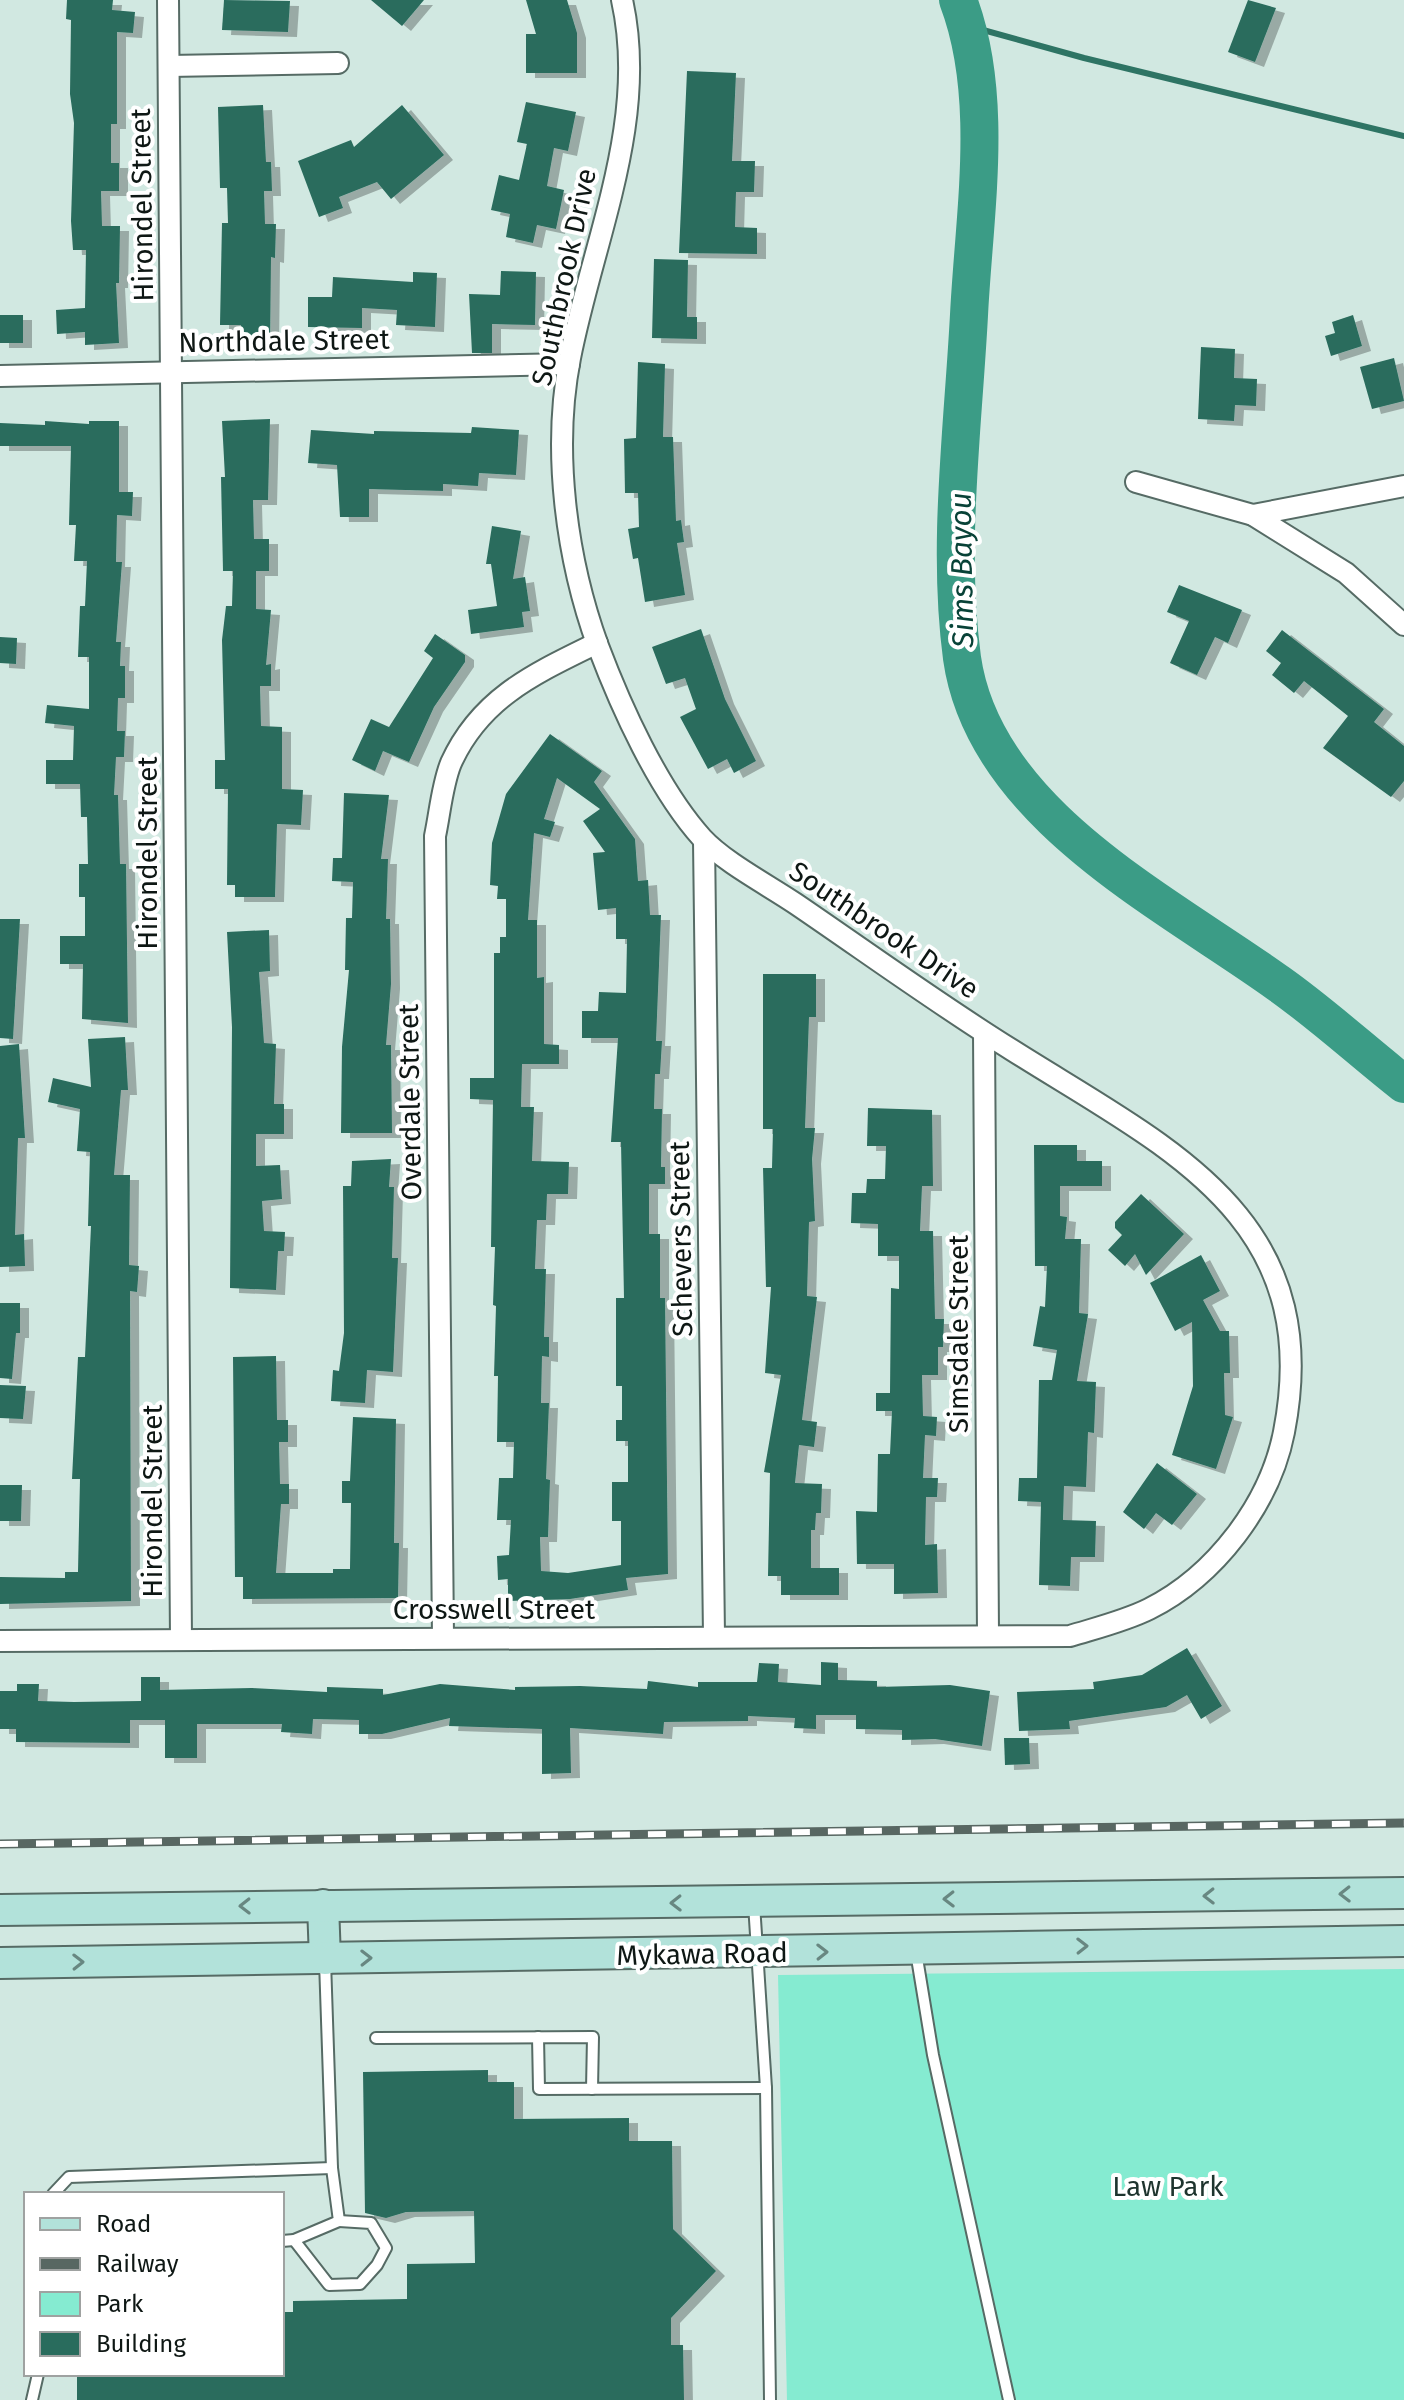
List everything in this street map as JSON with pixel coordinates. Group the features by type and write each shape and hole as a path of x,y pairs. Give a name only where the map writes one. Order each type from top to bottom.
{"main road":[{"name":"Mykawa Road","path":"0,1910 1404,1893"},
{"path":"323,1905 325,1959"},
{"name":"Mykawa Road","path":"0,1963 757,1954 1404,1941"}],"street":[{"name":"Hirondel Street","path":"168,0 181,1639"},
{"name":"Southbrook Drive","path":"622,0 629,32 629,116 569,364 562,461 575,565 597,643 624,706 668,790 704,841 984,1033 1180,1157 1223,1194 1257,1238 1277,1283 1290,1332 1292,1392 1280,1452 1255,1506 1221,1553 1183,1587 1147,1610 1070,1636 988,1635"},
{"path":"169,66 338,63"},
{"name":"Northdale Street","path":"0,376 569,364"},
{"path":"1136,482 1253,515 1346,573 1404,625"},
{"path":"1253,515 1404,486"},
{"name":"Overdale Street","path":"443,1637 435,836 450,764 484,710 529,677 597,643"},
{"name":"Schevers Street","path":"704,841 714,1636"},
{"name":"Simsdale Street","path":"984,1033 988,1635"},
{"name":"Crosswell Street","path":"0,1641 988,1635"}],"lane":[{"path":"754,1902 766,2088 770,2400"},
{"path":"916,1950 933,2055 1009,2400"},
{"path":"325,1959 332,2168 339,2221"},
{"path":"538,2037 539,2089 766,2088"},
{"path":"376,2038 593,2037 592,2089"},
{"path":"55,2192 69,2177 332,2168"},
{"path":"284,2241 294,2240 339,2221 371,2223 386,2248 377,2265 360,2284 329,2285 294,2240"},
{"path":"32,2400 38,2376"}],"green space":[{"name":"Law Park","path":"1404,1969 1404,2400 787,2400 778,1975"}],"building":[{"path":"67,0 113,0 112,10 135,12 133,33 117,32 117,124 111,124 111,163 119,163 119,191 101,191 102,226 120,226 119,283 116,283 119,343 85,345 85,332 57,334 56,310 85,308 86,250 73,250 71,221 74,123 70,94 71,20 66,19"},
{"path":"224,0 290,1 288,32 222,30"},
{"path":"371,0 424,0 402,26"},
{"path":"526,0 567,0 577,33 577,73 526,73 526,34 536,34"},
{"path":"1248,0 1276,8 1255,62 1228,52"},
{"path":"687,71 736,73 732,161 755,161 754,192 736,192 735,227 757,228 757,254 679,253"},
{"path":"526,102 576,112 568,151 554,148 547,186 564,190 556,229 537,225 533,243 506,237 510,214 491,210 499,175 519,180 527,144 517,142"},
{"path":"263,105 266,162 271,162 272,191 264,191 265,224 276,224 275,258 271,257 270,345 240,345 241,325 220,325 222,223 228,223 227,188 220,188 218,107"},
{"path":"402,105 444,155 391,199 377,182 339,197 343,208 319,217 298,161 351,140 354,147"},
{"path":"654,259 688,260 687,317 697,317 697,339 652,338"},
{"path":"501,271 536,272 535,325 492,324 492,353 472,353 469,294 500,295"},
{"path":"413,272 437,273 435,327 396,325 397,310 362,308 362,328 308,327 308,297 332,297 333,277 413,282"},
{"path":"0,315 23,315 23,343 0,343"},
{"path":"1353,315 1362,346 1331,356 1325,336 1335,333 1332,322"},
{"path":"1201,347 1235,349 1234,378 1257,379 1256,406 1235,405 1234,421 1198,419"},
{"path":"1394,358 1404,401 1372,409 1360,367"},
{"path":"638,362 665,364 663,437 673,437 676,521 681,520 684,542 677,543 685,595 645,602 638,558 633,559 628,529 639,527 638,493 625,493 624,439 636,438"},
{"path":"270,419 268,500 253,500 254,539 269,539 269,571 256,571 256,609 271,610 266,665 271,664 271,686 260,686 261,726 282,727 282,789 303,790 301,825 277,824 275,897 235,897 235,885 227,885 228,789 215,789 215,760 225,760 222,640 226,606 232,606 233,571 223,571 221,477 225,477 222,421"},
{"path":"45,421 89,424 89,421 119,421 119,492 133,492 132,516 117,515 116,562 122,562 116,642 121,642 120,666 125,666 125,698 118,698 117,731 125,731 124,757 116,757 114,795 118,795 120,864 126,864 128,1023 82,1019 83,964 60,964 60,936 85,936 85,897 79,897 79,864 88,864 87,817 81,817 80,784 46,784 46,760 73,760 74,726 45,723 47,705 89,709 89,657 78,657 80,606 85,606 87,561 74,561 76,525 69,525 71,446 0,446 0,423 45,425"},
{"path":"472,427 519,430 516,475 479,473 478,486 443,484 443,491 369,489 369,517 340,517 337,465 308,463 311,430 374,434 374,431 471,433"},
{"path":"492,526 521,531 513,579 525,577 530,611 522,612 524,627 471,634 468,610 497,606 491,564 486,564"},
{"path":"1179,585 1242,610 1228,643 1215,637 1197,675 1170,663 1189,621 1167,612"},
{"path":"701,629 725,699 756,761 734,773 727,759 708,769 680,717 696,709 685,678 666,684 652,647"},
{"path":"1282,630 1384,709 1374,722 1404,746 1404,781 1391,797 1323,748 1348,716 1304,681 1294,693 1272,675 1281,663 1266,651"},
{"path":"435,634 465,655 465,662 434,707 409,762 383,751 375,771 352,760 371,719 389,727 433,658 424,651"},
{"path":"0,637 17,638 16,664 0,663"},
{"path":"550,734 602,771 594,782 635,839 638,881 648,880 650,915 661,915 656,1041 662,1041 660,1074 655,1074 654,1109 662,1109 661,1167 665,1167 665,1184 649,1184 649,1234 660,1234 660,1298 665,1298 668,1574 626,1578 628,1590 570,1599 508,1601 508,1579 498,1580 497,1556 509,1555 511,1520 497,1520 499,1478 513,1478 514,1442 497,1442 498,1376 494,1376 496,1306 493,1305 495,1247 491,1247 493,1100 470,1099 470,1078 494,1078 494,953 500,953 500,937 506,937 506,899 497,899 498,886 490,885 492,843 506,794","holes":["557,778 600,809 583,821 605,852 593,853 598,910 616,908 616,939 627,939 626,993 599,992 598,1011 582,1011 582,1038 618,1038 611,1142 621,1142 624,1298 616,1298 616,1386 622,1386 622,1420 616,1420 616,1441 628,1441 628,1482 612,1482 612,1521 621,1521 621,1565 568,1573 541,1571 540,1537 548,1537 550,1480 546,1479 549,1403 541,1403 542,1356 549,1357 549,1337 544,1337 546,1269 535,1269 537,1220 546,1220 547,1194 568,1194 569,1162 532,1161 534,1107 521,1107 522,1064 559,1064 559,1045 544,1044 544,977 537,978 537,920 528,920 534,833 550,837 555,822 544,819"]},
{"path":"344,793 389,795 381,859 388,859 386,919 390,919 391,984 386,1045 391,1045 392,1133 341,1133 342,1047 349,970 345,970 346,918 352,918 353,882 332,881 333,858 342,858"},
{"path":"0,919 20,919 13,1039 0,1038"},
{"path":"269,930 270,971 259,972 264,1043 276,1044 274,1104 284,1104 284,1134 256,1134 256,1166 280,1165 282,1199 262,1201 264,1231 285,1232 284,1251 278,1251 276,1290 230,1288 232,1027 227,932"},
{"path":"763,974 816,974 816,1017 809,1017 805,1128 815,1128 812,1159 815,1221 809,1222 807,1296 817,1297 802,1420 817,1422 814,1447 799,1445 795,1483 822,1484 821,1513 816,1513 815,1530 811,1530 811,1568 839,1568 839,1595 781,1595 781,1576 768,1576 770,1473 764,1472 781,1375 765,1373 771,1287 766,1287 763,1168 772,1168 773,1129 763,1129"},
{"path":"125,1037 128,1090 121,1090 114,1175 130,1175 129,1265 139,1266 137,1292 130,1291 131,1601 0,1604 0,1577 65,1578 65,1572 78,1572 80,1479 72,1479 78,1357 85,1357 91,1226 88,1226 90,1152 77,1151 80,1109 48,1102 53,1078 91,1087 88,1039"},
{"path":"19,1044 25,1138 18,1138 15,1235 24,1234 25,1266 0,1267 0,1046"},
{"path":"868,1108 932,1110 933,1186 922,1186 920,1231 933,1231 935,1319 944,1319 943,1347 938,1347 938,1375 922,1375 923,1416 937,1417 936,1436 925,1435 923,1478 938,1478 937,1497 926,1497 925,1545 937,1544 938,1593 894,1594 894,1564 857,1564 856,1511 877,1512 878,1454 890,1454 892,1411 876,1411 876,1393 890,1393 891,1288 899,1289 899,1256 878,1256 878,1224 851,1223 852,1193 866,1193 867,1179 885,1179 886,1146 867,1146"},
{"path":"1034,1145 1077,1145 1077,1161 1102,1161 1102,1186 1060,1186 1060,1216 1067,1217 1065,1239 1081,1239 1079,1313 1088,1314 1077,1381 1096,1382 1094,1433 1088,1432 1086,1487 1064,1486 1063,1520 1096,1521 1095,1557 1071,1557 1070,1586 1039,1585 1041,1502 1018,1501 1019,1478 1037,1478 1039,1380 1052,1380 1057,1350 1033,1346 1040,1306 1045,1307 1047,1266 1035,1266"},
{"path":"391,1159 389,1187 394,1187 392,1258 398,1258 393,1372 367,1370 365,1403 331,1401 333,1370 339,1371 344,1333 343,1186 351,1186 352,1161"},
{"path":"1141,1194 1184,1234 1146,1275 1135,1254 1125,1266 1108,1250 1122,1235 1115,1228 1115,1222"},
{"path":"1201,1255 1220,1291 1203,1300 1220,1331 1229,1331 1230,1373 1224,1373 1225,1415 1233,1417 1216,1469 1172,1455 1193,1386 1192,1322 1175,1331 1150,1283"},
{"path":"0,1303 20,1303 20,1333 16,1333 12,1379 0,1378"},
{"path":"276,1356 277,1420 288,1420 288,1442 279,1442 280,1484 289,1484 289,1504 281,1504 276,1573 333,1573 333,1569 350,1569 351,1503 342,1503 342,1481 350,1481 353,1417 396,1419 394,1543 399,1543 398,1598 243,1599 243,1577 235,1577 233,1357"},
{"path":"0,1385 26,1386 23,1419 0,1418"},
{"path":"1157,1463 1197,1494 1172,1525 1156,1513 1144,1529 1123,1512"},
{"path":"0,1485 22,1485 21,1521 0,1521"},
{"path":"1187,1648 1222,1706 1201,1719 1187,1695 1166,1707 1069,1721 1070,1729 1019,1731 1017,1692 1094,1689 1093,1682 1142,1675"},
{"path":"821,1662 838,1663 838,1680 877,1681 877,1687 950,1685 990,1691 982,1746 935,1739 902,1740 902,1730 856,1729 856,1715 816,1715 816,1729 794,1728 795,1718 748,1716 748,1721 664,1722 663,1734 570,1728 571,1773 542,1774 542,1729 449,1726 450,1718 382,1734 359,1734 359,1720 313,1719 312,1734 281,1732 282,1724 197,1724 197,1758 165,1758 165,1720 130,1720 130,1743 16,1742 16,1729 0,1729 0,1691 17,1691 17,1684 39,1684 38,1701 74,1702 141,1701 141,1677 160,1677 160,1690 252,1688 327,1692 327,1687 383,1689 383,1695 440,1684 515,1690 515,1687 580,1686 647,1689 648,1681 698,1687 698,1682 757,1682 759,1663 779,1664 778,1682 821,1685"},
{"path":"1004,1738 1029,1738 1030,1764 1005,1765"},
{"path":"488,2070 488,2082 514,2082 514,2119 629,2118 629,2141 672,2141 673,2229 716,2271 671,2318 671,2345 683,2345 684,2400 77,2400 77,2376 284,2376 284,2312 293,2312 293,2301 407,2299 407,2264 475,2263 474,2211 406,2212 386,2218 365,2213 363,2072"}],"waterway":[{"name":"Sims Bayou","path":"958,0 969,37 979,116 977,197 956,530 962,658 977,713 1005,763 1042,807 1086,848 1134,885 1294,995 1404,1084"},
{"path":"965,25 1084,58 1404,136"}],"railway":[{"path":"0,1844 1404,1823"}]}
